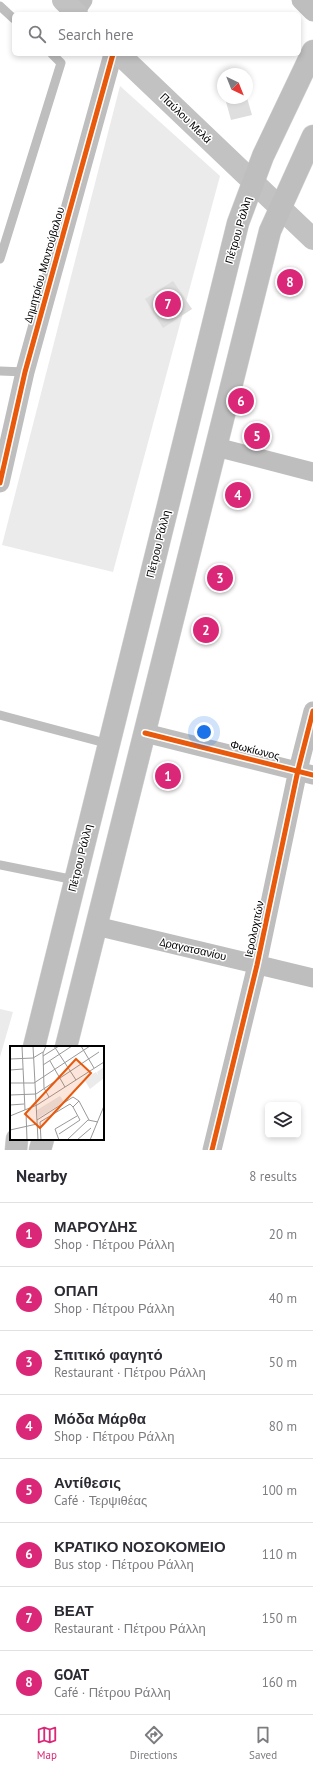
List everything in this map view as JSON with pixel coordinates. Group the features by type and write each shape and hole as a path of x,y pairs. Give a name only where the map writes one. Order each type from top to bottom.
{"main road":[{"name":"Πέτρου Ράλλη","path":"34,1046 238,223 271,139 313,51"},
{"name":"Παύλου Μελά","path":"121,56 313,239"},
{"path":"66,1046 270,231 313,136"},
{"path":"6,1150 10,1136"},
{"path":"16,1150 18,1140"},
{"path":"40,1150 43,1140"}],"street":[{"path":"301,0 313,12"},
{"name":"Δημητρίου Μαντούβαλου","path":"0,483 25,372 113,56"},
{"path":"216,447 313,472"},
{"name":"Ιερολοχιτών","path":"212,1150 306,772 313,711"},
{"name":"Φωκίωνος","path":"145,733 306,772"},
{"name":"Δραγατσανίου","path":"96,926 313,978"}],"lane":[{"path":"0,6 12,17"},
{"path":"0,258 61,63 54,56"},
{"path":"0,371 25,372"},
{"path":"0,715 109,744"},
{"path":"0,865 75,880"}],"shaded area":[{"path":"120,86 220,176 113,572 2,545"},
{"path":"0,1009 13,1012 0,1057"}],"building":[{"path":"227,104 249,104 252,115 231,120"},
{"path":"173,281 192,309 163,328 145,299"}],"cycle path":[{"path":"0,483 25,372 112,56"},
{"path":"212,1150 257,965 298,770 313,711"},
{"path":"145,733 313,775"}],"place":[{"name":"GOAT","path":"290,282"},
{"name":"ΒΕΑΤ","path":"168,304"},
{"name":"ΚΡΑΤΙΚΟ ΝΟΣΟΚΟΜΕΙΟ","path":"241,401"},
{"name":"Αντίθεσις","path":"257,436"},
{"name":"Μόδα Μάρθα","path":"238,495"},
{"name":"Σπιτικό φαγητό","path":"220,578"},
{"name":"ΟΠΑΠ","path":"206,630"},
{"name":"ΜΑΡΟΥΔΗΣ","path":"168,776"}]}
